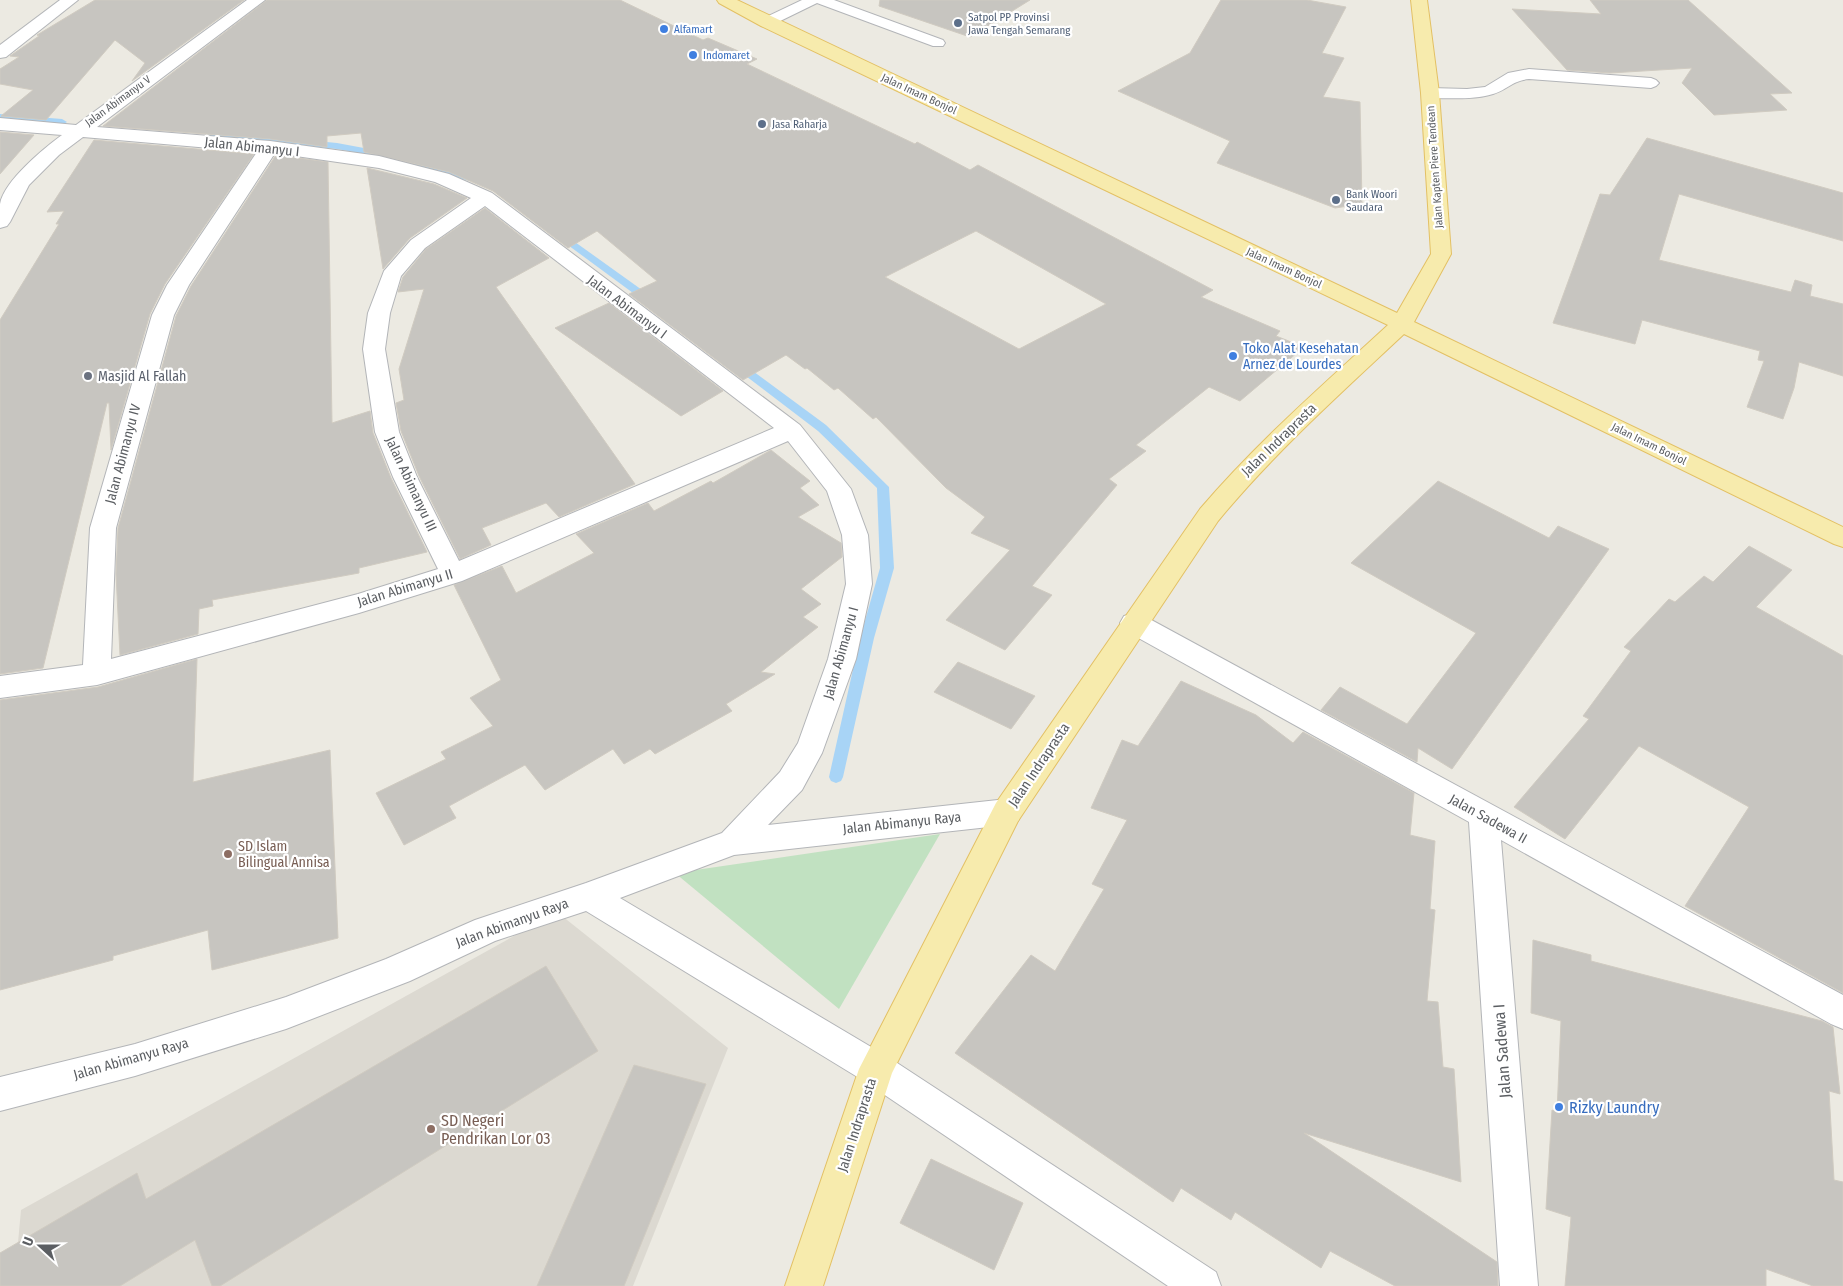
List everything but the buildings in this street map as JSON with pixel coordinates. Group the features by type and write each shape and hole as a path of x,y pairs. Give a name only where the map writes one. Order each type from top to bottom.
{"main road":[{"name":"Jalan Imam Bonjol","path":"725,0 767,22 1402,324 1843,538"},
{"name":"Jalan Kapten Piere Tendean","path":"1402,324 1440,254 1430,93 1419,0"},
{"name":"Jalan Indraprasta","path":"804,1286 876,1069 1007,812 1209,515 1240,478 1283,434 1402,324"}],"street":[{"path":"0,52 70,0"},
{"name":"Jalan Abimanyu V","path":"0,222 21,182 32,169 78,130 257,0"},
{"name":"Jalan Abimanyu I","path":"0,124 270,147 379,162 442,178 485,198 792,430 839,489 855,536 859,584 842,658 812,745 791,781 733,842"},
{"name":"Jalan Abimanyu IV","path":"97,674 103,528 162,315 178,285 270,147"},
{"name":"Jalan Abimanyu III","path":"453,574 406,477 387,432 374,350 379,312 391,275 418,244 485,198"},
{"name":"Jalan Abimanyu II","path":"0,687 97,674 359,603 453,574 792,430"},
{"name":"Jalan Sadewa II","path":"1134,623 1843,1013"},
{"name":"Jalan Abimanyu Raya","path":"0,1094 135,1060 286,1013 398,970 486,930 589,896 733,842 1007,812"},
{"name":"Jalan Sadewa I","path":"1484,816 1519,1286"},
{"path":"589,896 876,1069 1202,1286"}],"lane":[{"path":"767,22 813,0"},
{"path":"821,0 938,42"},
{"path":"1430,93 1467,94 1487,91 1496,88 1512,76 1529,74 1651,83"}],"shaded area":[{"name":"SD Negeri Pendrikan Lor 03","path":"557,912 728,1048 633,1286 14,1286 21,1210"}],"green space":[{"path":"940,834 839,1009 675,873"}],"waterway":[{"path":"0,117 62,122"},
{"path":"213,134 337,146 380,154"},
{"path":"418,164 470,178"},
{"path":"561,235 652,302"},
{"path":"738,365 822,428 883,487 887,568 867,638 836,777"}],"place":[{"name":"Satpol PP Provinsi Jawa Tengah Semarang","path":"958,23"},
{"name":"Alfamart","path":"664,29"},
{"name":"Indomaret","path":"693,55"},
{"name":"Jasa Raharja","path":"762,124"},
{"name":"Bank Woori Saudara","path":"1336,200"},
{"name":"Toko Alat Kesehatan Arnez de Lourdes","path":"1233,356"},
{"name":"Masjid Al Fallah","path":"88,376"},
{"name":"SD Islam Bilingual Annisa","path":"228,854"},
{"name":"Rizky Laundry","path":"1559,1107"},
{"name":"SD Negeri Pendrikan Lor 03","path":"431,1129"}]}
